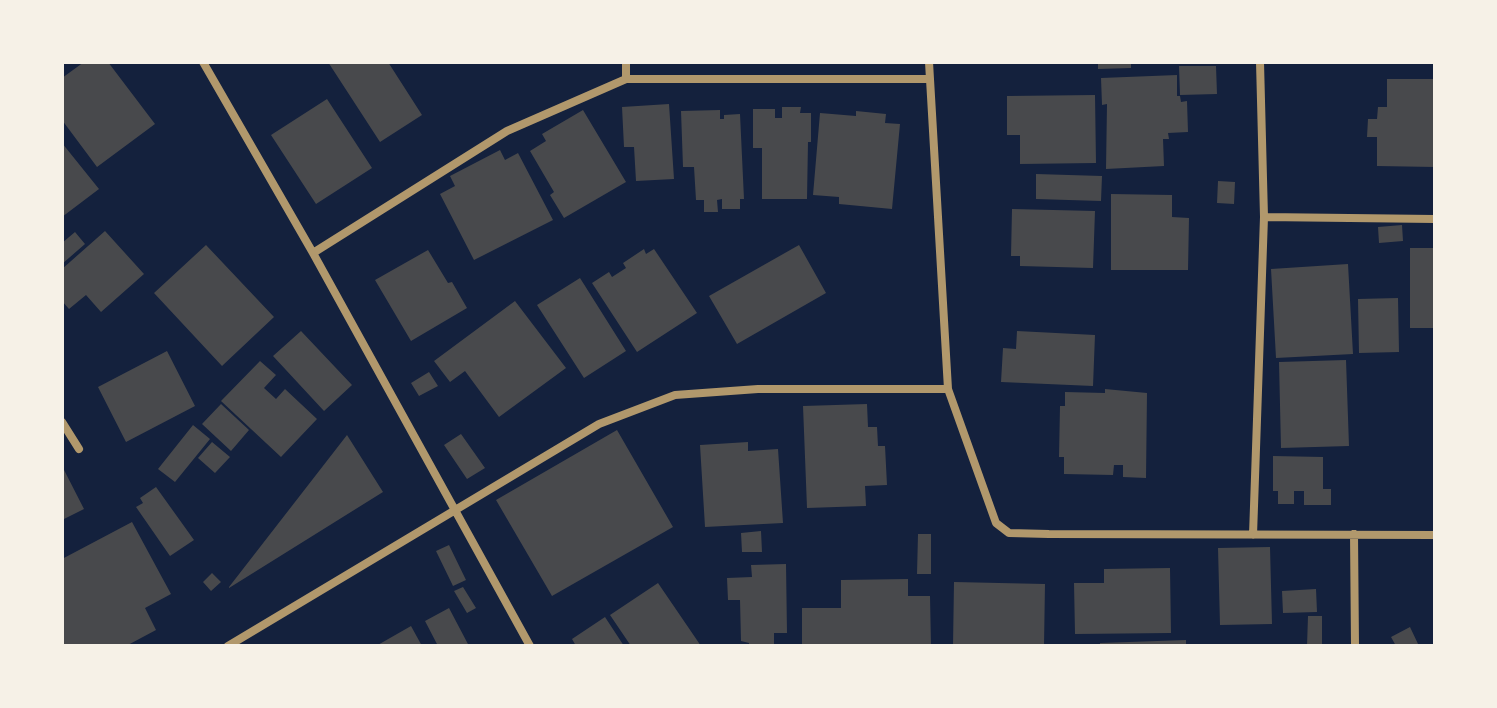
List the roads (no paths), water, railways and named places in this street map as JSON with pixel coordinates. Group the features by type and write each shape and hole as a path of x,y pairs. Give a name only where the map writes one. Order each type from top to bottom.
{"street":[{"path":"203,62 313,253 530,646"},
{"path":"626,62 626,79"},
{"path":"929,62 948,389 996,523 1009,533 1435,535"},
{"path":"1253,535 1264,217 1260,62"},
{"path":"313,253 507,131 626,79 929,79"},
{"path":"1264,217 1435,219"},
{"path":"228,646 599,424 675,395 758,389 948,389"},
{"path":"62,422 79,449"},
{"path":"1354,534 1355,646"}]}
